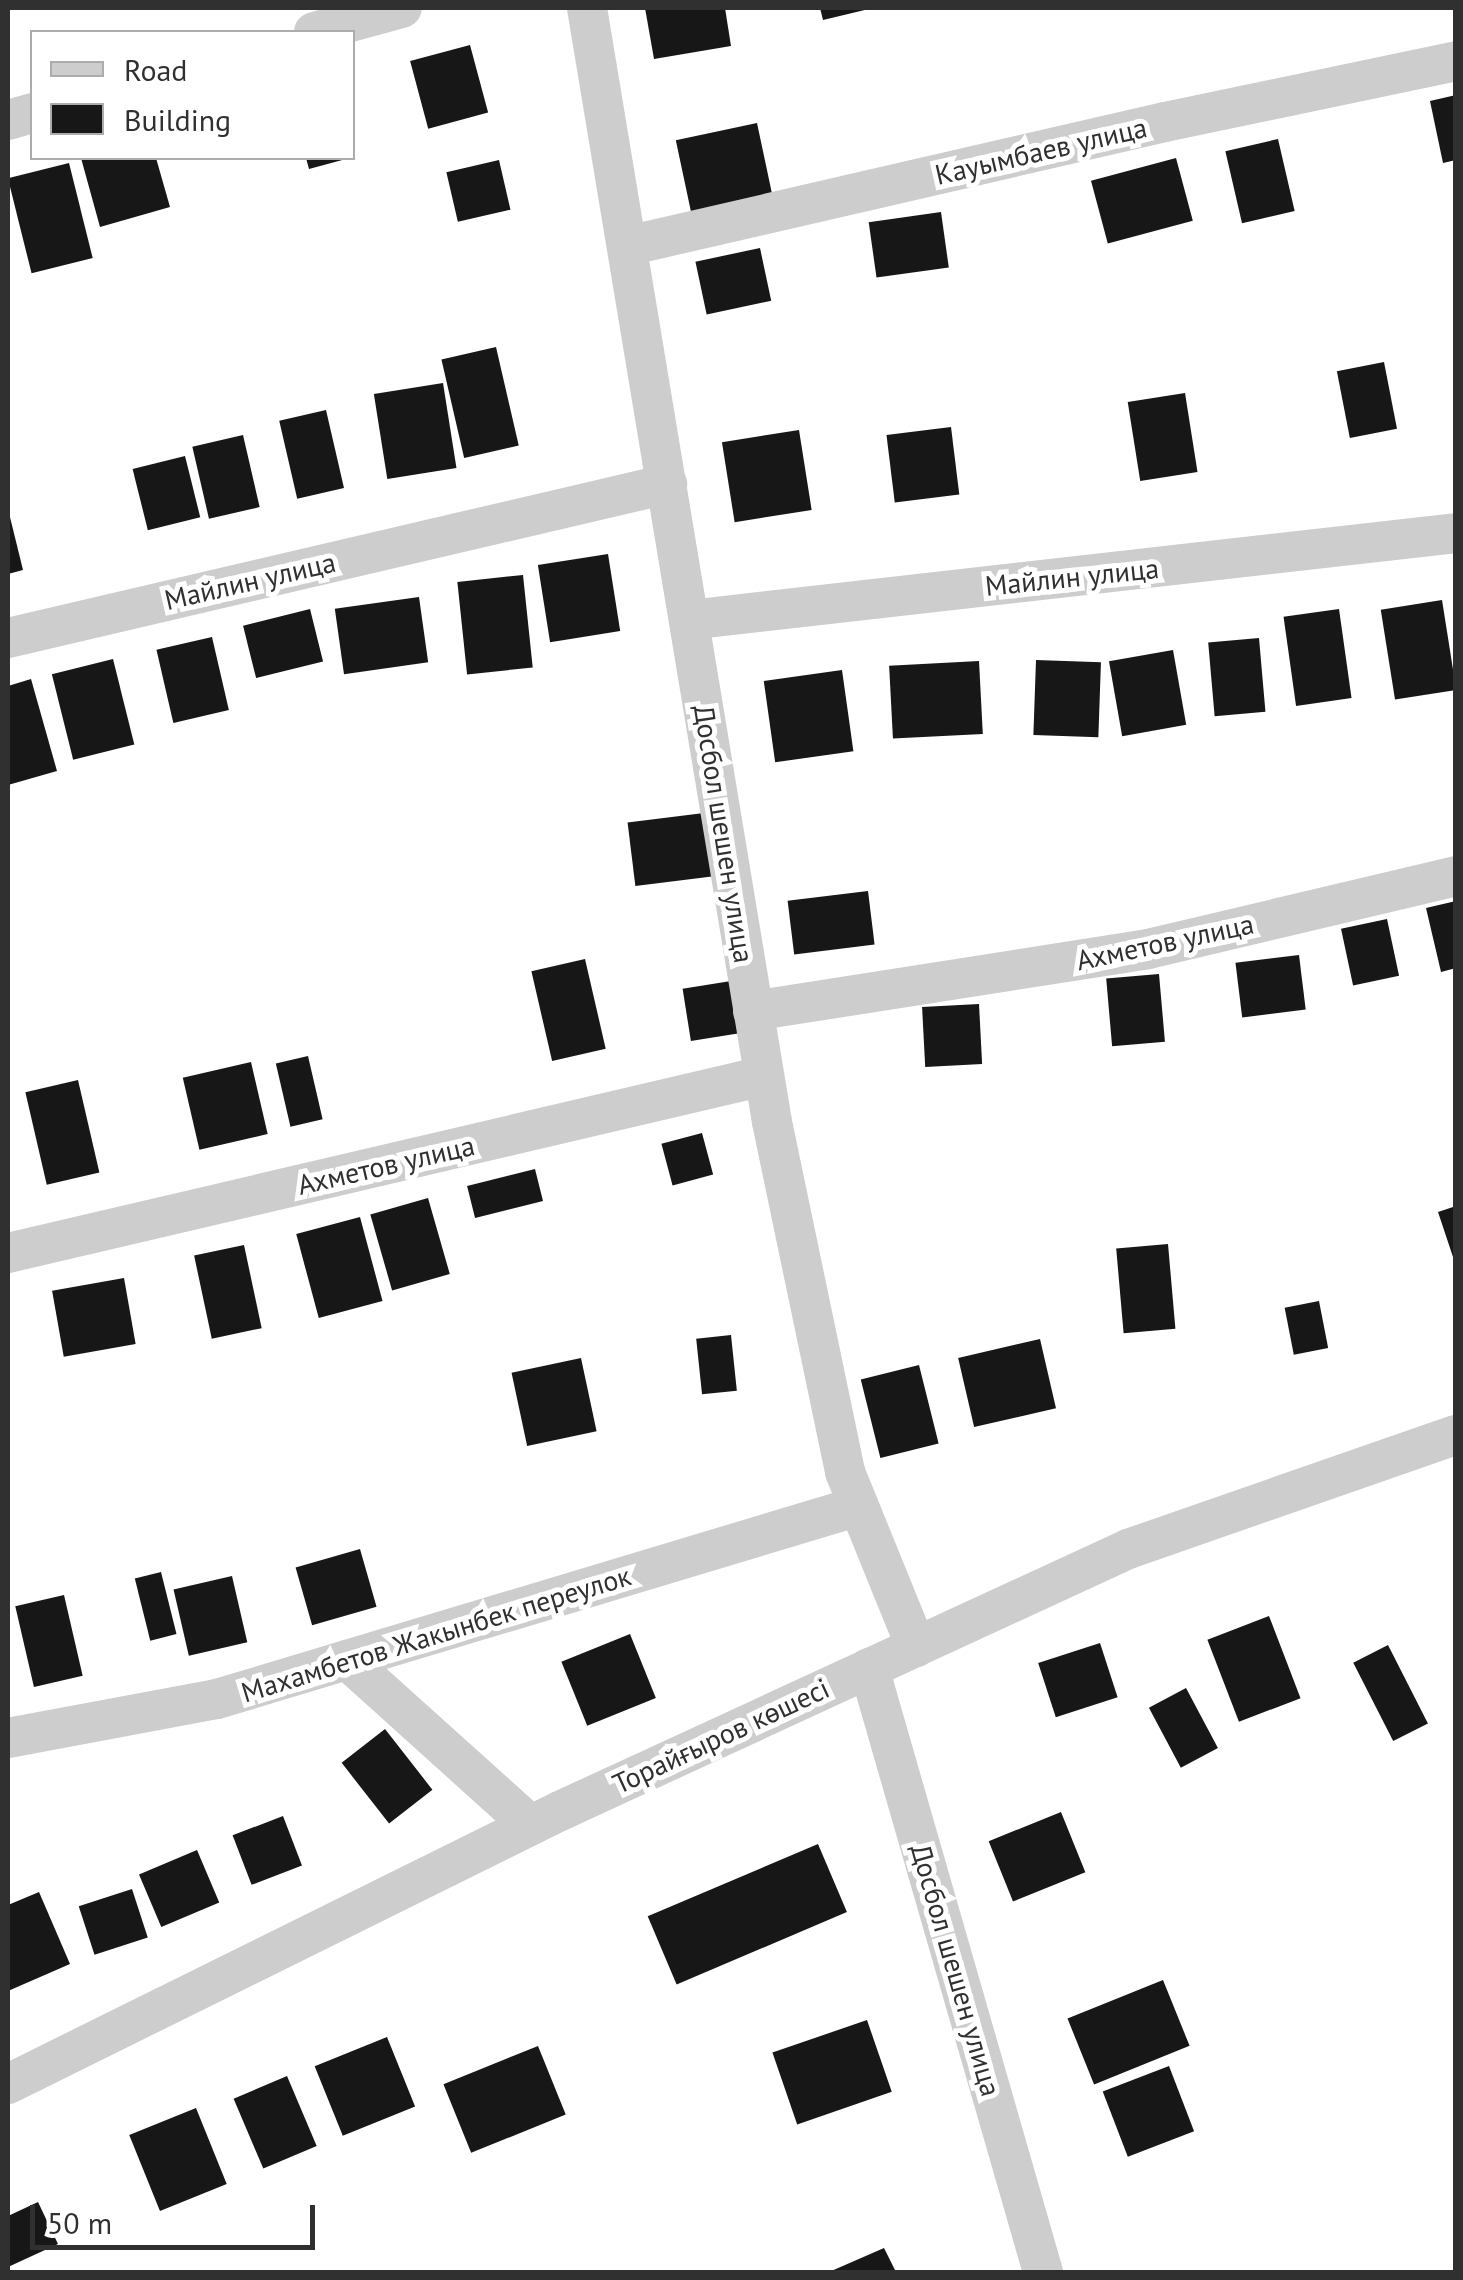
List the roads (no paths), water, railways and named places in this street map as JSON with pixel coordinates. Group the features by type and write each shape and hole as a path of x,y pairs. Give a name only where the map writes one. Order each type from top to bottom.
{"street":[{"path":"321,30 402,8"},
{"name":"Досбол шешен улица","path":"587,8 764,1076 844,1472 916,1646"},
{"name":"Кауымбаев улица","path":"627,246 1165,122 1456,61"},
{"name":"Майлин улица","path":"8,638 667,484"},
{"name":"Майлин улица","path":"689,620 1456,533"},
{"name":"Ахметов улица","path":"754,1011 1148,950 1456,876"},
{"name":"Ахметов улица","path":"8,1254 764,1076"},
{"name":"Торайғыров көшесі","path":"8,2084 530,1825 1128,1549 1456,1435"},
{"name":"Махамбетов Жакынбек переулок","path":"8,1738 217,1700 859,1506"},
{"path":"347,1660 530,1825"},
{"name":"Досбол шешен улица","path":"870,1668 1044,2272"}]}
